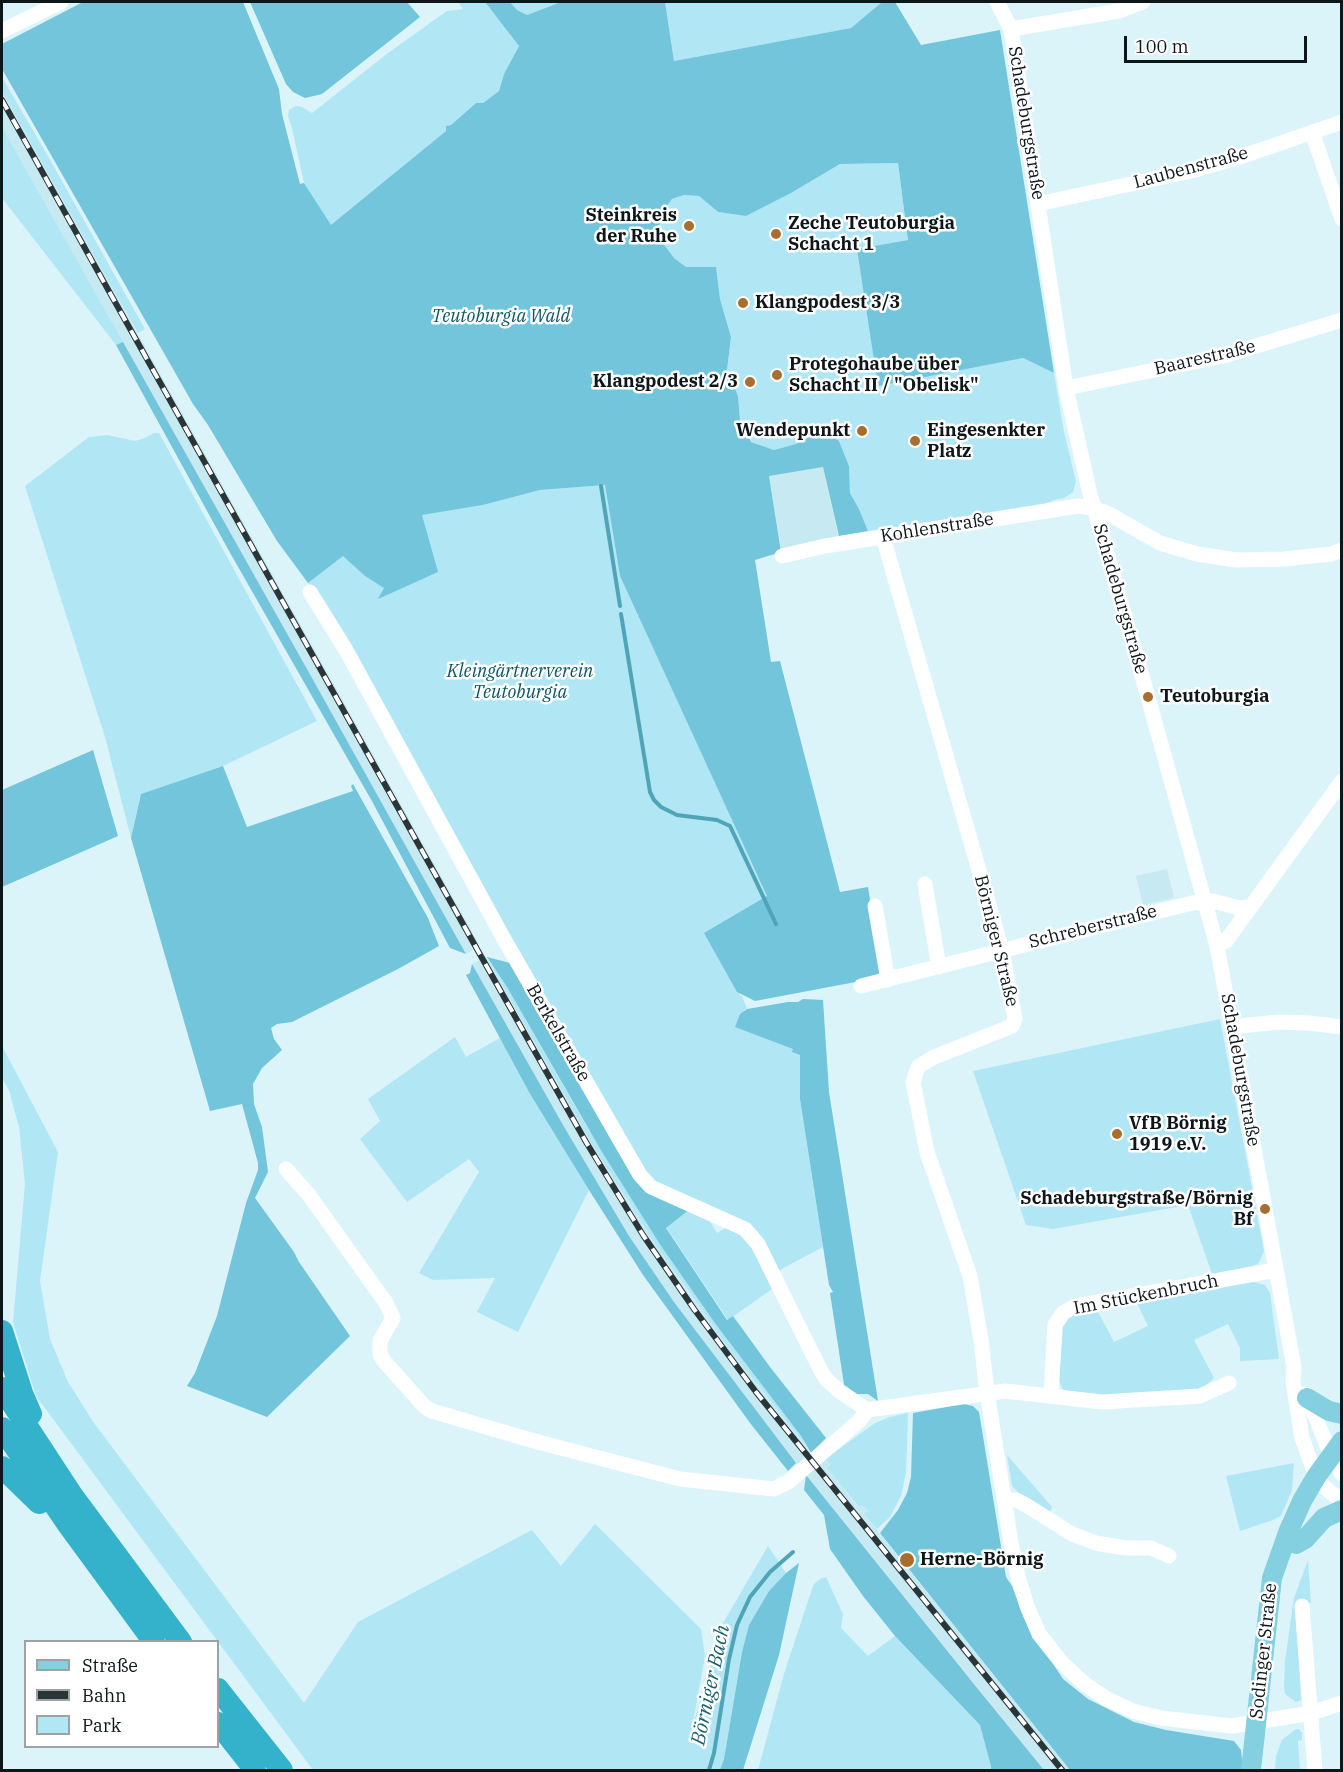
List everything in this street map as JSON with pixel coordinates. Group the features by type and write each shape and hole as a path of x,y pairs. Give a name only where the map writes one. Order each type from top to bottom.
{"highway":[{"path":"2,1332 22,1393 32,1415 58,1455 72,1495"},
{"path":"2,1388 72,1495 180,1640"},
{"path":"2,1428 62,1517 153,1640"},
{"path":"2,1467 34,1497 86,1567 120,1596"},
{"path":"219,1690 282,1770"},
{"path":"219,1725 255,1770"}],"main road":[{"path":"1307,1398 1329,1411 1341,1414"},
{"name":"Sodinger Straße","path":"1262,1770 1272,1578 1288,1530 1319,1481 1338,1460"},
{"name":"Sodinger Straße","path":"1251,1770 1263,1721 1280,1592 1319,1481"},
{"path":"1296,1544 1305,1539 1324,1518 1341,1510"}],"street":[{"path":"2,32 61,2"},
{"path":"997,2 1011,29"},
{"name":"Schadeburgstraße","path":"1143,2 1119,11 1011,29 1066,388 1093,508 1217,946 1294,1367 1338,1460"},
{"name":"Laubenstraße","path":"1038,204 1191,171 1341,122"},
{"path":"1312,132 1341,219"},
{"name":"Baarestraße","path":"1066,388 1223,356 1341,320"},
{"name":"Kohlenstraße","path":"782,556 825,546 1078,506 1093,508"},
{"path":"1093,508 1109,514 1160,543 1197,554 1237,560 1284,559 1331,554 1341,550"},
{"name":"Börniger Straße","path":"883,537 1002,950 1016,1019 1012,1026 932,1058 918,1067 913,1082 930,1161 970,1276 987,1392"},
{"name":"Berkelstraße","path":"310,592 346,650 504,939 640,1175 651,1187 745,1229 758,1244 826,1379 867,1410"},
{"path":"1217,946 1226,941 1341,781"},
{"path":"925,884 939,967"},
{"name":"Schreberstraße","path":"861,986 1192,903 1213,901 1239,908 1249,907"},
{"path":"875,906 888,980"},
{"path":"1232,1027 1278,1022 1341,1027"},
{"path":"286,1169 309,1196 386,1303 393,1318 380,1341 380,1353 384,1361 425,1407 534,1441 680,1479 774,1489 788,1482 859,1420 867,1410 1005,1390 1102,1402 1200,1396 1229,1383"},
{"name":"Im Stückenbruch","path":"1051,1395 1055,1325 1063,1313 1070,1309 1076,1306 1276,1270"},
{"name":"Schadeburgstraße","path":"1294,1367 1293,1381 1302,1438 1319,1481"},
{"path":"987,1392 1018,1577 1040,1634 1062,1664 1107,1699 1133,1711 1161,1718 1232,1726 1311,1713 1341,1703"},
{"path":"1319,1481 1341,1502"},
{"path":"1004,1500 1016,1500 1072,1534 1096,1543 1125,1548 1151,1548 1169,1556"},
{"path":"1302,1606 1315,1770"}],"shaded area":[{"path":"2,91 480,946 470,952 466,954 2,127"},
{"path":"823,467 841,540 781,549 769,476"},
{"path":"1167,869 1174,898 1143,905 1136,876"},
{"path":"486,956 626,1198 686,1289 811,1453 797,1465 674,1302 629,1236 472,964"},
{"path":"825,1459 830,1466 827,1468 858,1507 862,1504 868,1512 865,1515 1070,1770 1044,1770 806,1475"}],"green space":[{"name":"Teutoburgia Wald","path":"83,2 243,2 279,89 282,114 300,184 304,183 331,225 446,131 446,126 451,125 476,103 483,103 499,91 504,74 519,46 485,2 510,2 517,10 527,15 561,2 665,2 674,61 851,28 882,2 895,2 921,45 1000,30 1054,373 1023,358 878,386 857,249 908,240 898,163 840,164 746,216 718,212 699,196 684,195 672,199 659,217 661,236 674,258 686,267 716,267 720,299 731,337 727,370 738,396 740,420 751,442 774,450 796,444 823,430 839,441 849,466 850,493 868,531 839,536 823,467 769,476 781,552 755,560 771,662 780,661 840,892 868,887 882,977 755,1001 737,992 704,933 767,896 620,576 605,485 540,490 483,505 422,515 438,572 378,599 384,588 365,576 343,556 308,583 277,541 208,425 193,404 2,69 2,44"},
{"path":"250,2 407,2 420,17 322,94 305,98 293,92 286,84"},
{"path":"458,2 485,2 519,46 504,74 499,91 483,103 476,103 447,126 446,131 331,226 304,183 288,116 289,110 296,106 312,113 388,53 447,11 463,9"},
{"path":"510,2 561,2 527,15 517,10"},
{"path":"665,2 882,2 851,28 674,61"},
{"path":"2,77 145,329 138,333 2,91"},
{"path":"2,127 123,342 116,345 2,198"},
{"path":"898,163 908,240 858,249 878,385 1023,358 1054,373 1064,432 1076,481 1073,492 1064,498 1034,508 868,531 850,493 849,466 839,441 823,430 796,444 774,450 751,442 740,420 738,396 727,370 731,337 720,299 716,268 686,267 674,258 661,236 659,217 672,199 684,195 699,196 718,212 746,216 840,164"},
{"path":"123,342 466,954 450,948 373,803 229,551 116,345"},
{"path":"159,433 317,721 223,766 141,794 131,838 105,737 25,486 89,437 107,435 135,441"},
{"name":"Kleingärtnerverein Teutoburgia","path":"605,485 620,576 768,896 739,994 747,1009 743,1011 800,1055 800,1099 823,1247 776,1272 761,1241 655,1185 600,1101 340,627 308,583 343,555 365,576 385,588 380,599 421,515 483,505 540,490"},
{"path":"93,750 118,836 2,887 2,790"},
{"path":"223,766 247,827 353,791 351,786 353,784 428,918 439,946 292,1022 277,1024 271,1028 274,1039 282,1050 262,1068 253,1084 254,1104 262,1127 268,1172 255,1198 350,1336 267,1417 187,1386 195,1373 217,1316 246,1203 258,1170 258,1163 242,1104 210,1111 131,838 141,794"},
{"path":"486,956 507,987 583,1120 661,1246 717,1326 801,1436 806,1446 728,1347 656,1245 594,1147"},
{"path":"487,957 510,963 637,1178 690,1209 666,1228 727,1320 733,1316 826,1438 811,1453 801,1436 717,1326 661,1246 602,1152 507,987"},
{"path":"472,964 629,1236 674,1302 796,1463 788,1471 750,1423 643,1275 589,1190 530,1094 466,975 470,973"},
{"path":"803,999 823,1000 829,1092 878,1401 868,1394 850,1394 845,1391 830,1293 833,1292 829,1285 800,1099 800,1055 792,1052 793,1049 735,1027 740,1014 747,1009 798,1002"},
{"path":"1220,1019 1264,1251 1259,1263 1212,1274 1188,1205 1053,1229 1026,1225 973,1071"},
{"path":"455,1037 466,1057 500,1038 530,1094 589,1190 518,1332 477,1312 495,1278 433,1280 419,1273 479,1172 469,1159 407,1202 360,1139 380,1121 368,1099"},
{"path":"2,1046 58,1152 40,1281 50,1339 68,1382 94,1423 304,1703 358,1622 532,1530 561,1566 595,1524 701,1629 705,1656 692,1728 723,1623 768,1546 786,1573 769,1591 749,1625 720,1770 313,1770 219,1643 219,1640 217,1640 36,1396 13,1322 25,1184 19,1127 9,1090 2,1078"},
{"path":"690,1209 707,1216 717,1233 729,1226 747,1237 775,1287 728,1320 666,1227"},
{"path":"1253,1282 1265,1285 1270,1293 1279,1359 1240,1361 1240,1348 1228,1324 1194,1340 1214,1378 1200,1390 1110,1397 1065,1391 1062,1388 1059,1380 1063,1327 1068,1318 1097,1310 1114,1342 1148,1326 1137,1303"},
{"path":"964,1404 973,1406 979,1412 1006,1577 1012,1586 1026,1622 1063,1679 1088,1699 1134,1722 1166,1730 1234,1741 1241,1750 1243,1770 1070,1770 880,1533 898,1510 907,1493 911,1477 913,1413"},
{"path":"908,1413 906,1473 901,1496 890,1517 877,1529 864,1514 868,1511 862,1505 859,1507 827,1468 830,1465 825,1459 875,1423"},
{"path":"1007,1455 1052,1507 1050,1512 1019,1493 1012,1486"},
{"path":"1294,1463 1292,1490 1281,1516 1240,1531 1226,1476"},
{"path":"806,1475 1044,1770 991,1770 980,1725 895,1636 830,1549 824,1515 804,1490"},
{"path":"1308,1560 1311,1603 1296,1604 1301,1700 1296,1702 1285,1694 1285,1661 1294,1598"},
{"path":"799,1563 779,1655 743,1770 720,1770 749,1625 769,1591"},
{"path":"826,1577 843,1614 841,1628 868,1656 895,1636 980,1725 992,1766 991,1770 758,1770 784,1674 810,1595 814,1584"},
{"path":"1296,1729 1302,1733 1302,1740 1298,1741 1300,1770 1275,1770 1276,1756 1282,1740"}],"waterway":[{"path":"601,486 620,606"},
{"path":"621,614 650,792 661,807 677,815 717,820 730,826 776,924"},
{"name":"Börniger Bach","path":"709,1770 737,1625 750,1597 770,1572 793,1552"}],"railway":[{"path":"2,100 482,958 586,1142 643,1235 694,1309 756,1392 1062,1770"}],"place":[{"name":"Steinkreis der Ruhe","path":"689,226"},
{"name":"Zeche Teutoburgia Schacht 1","path":"776,234"},
{"name":"Klangpodest 3/3","path":"743,303"},
{"name":"Protegohaube über Schacht II / \"Obelisk\"","path":"777,375"},
{"name":"Klangpodest 2/3","path":"750,382"},
{"name":"Wendepunkt","path":"862,431"},
{"name":"Eingesenkter Platz","path":"915,441"},
{"name":"Teutoburgia","path":"1148,697"},
{"name":"VfB Börnig 1919 e.V.","path":"1117,1134"},
{"name":"Schadeburgstraße/Börnig Bf","path":"1265,1209"},
{"name":"Herne-Börnig","path":"907,1560"}]}
